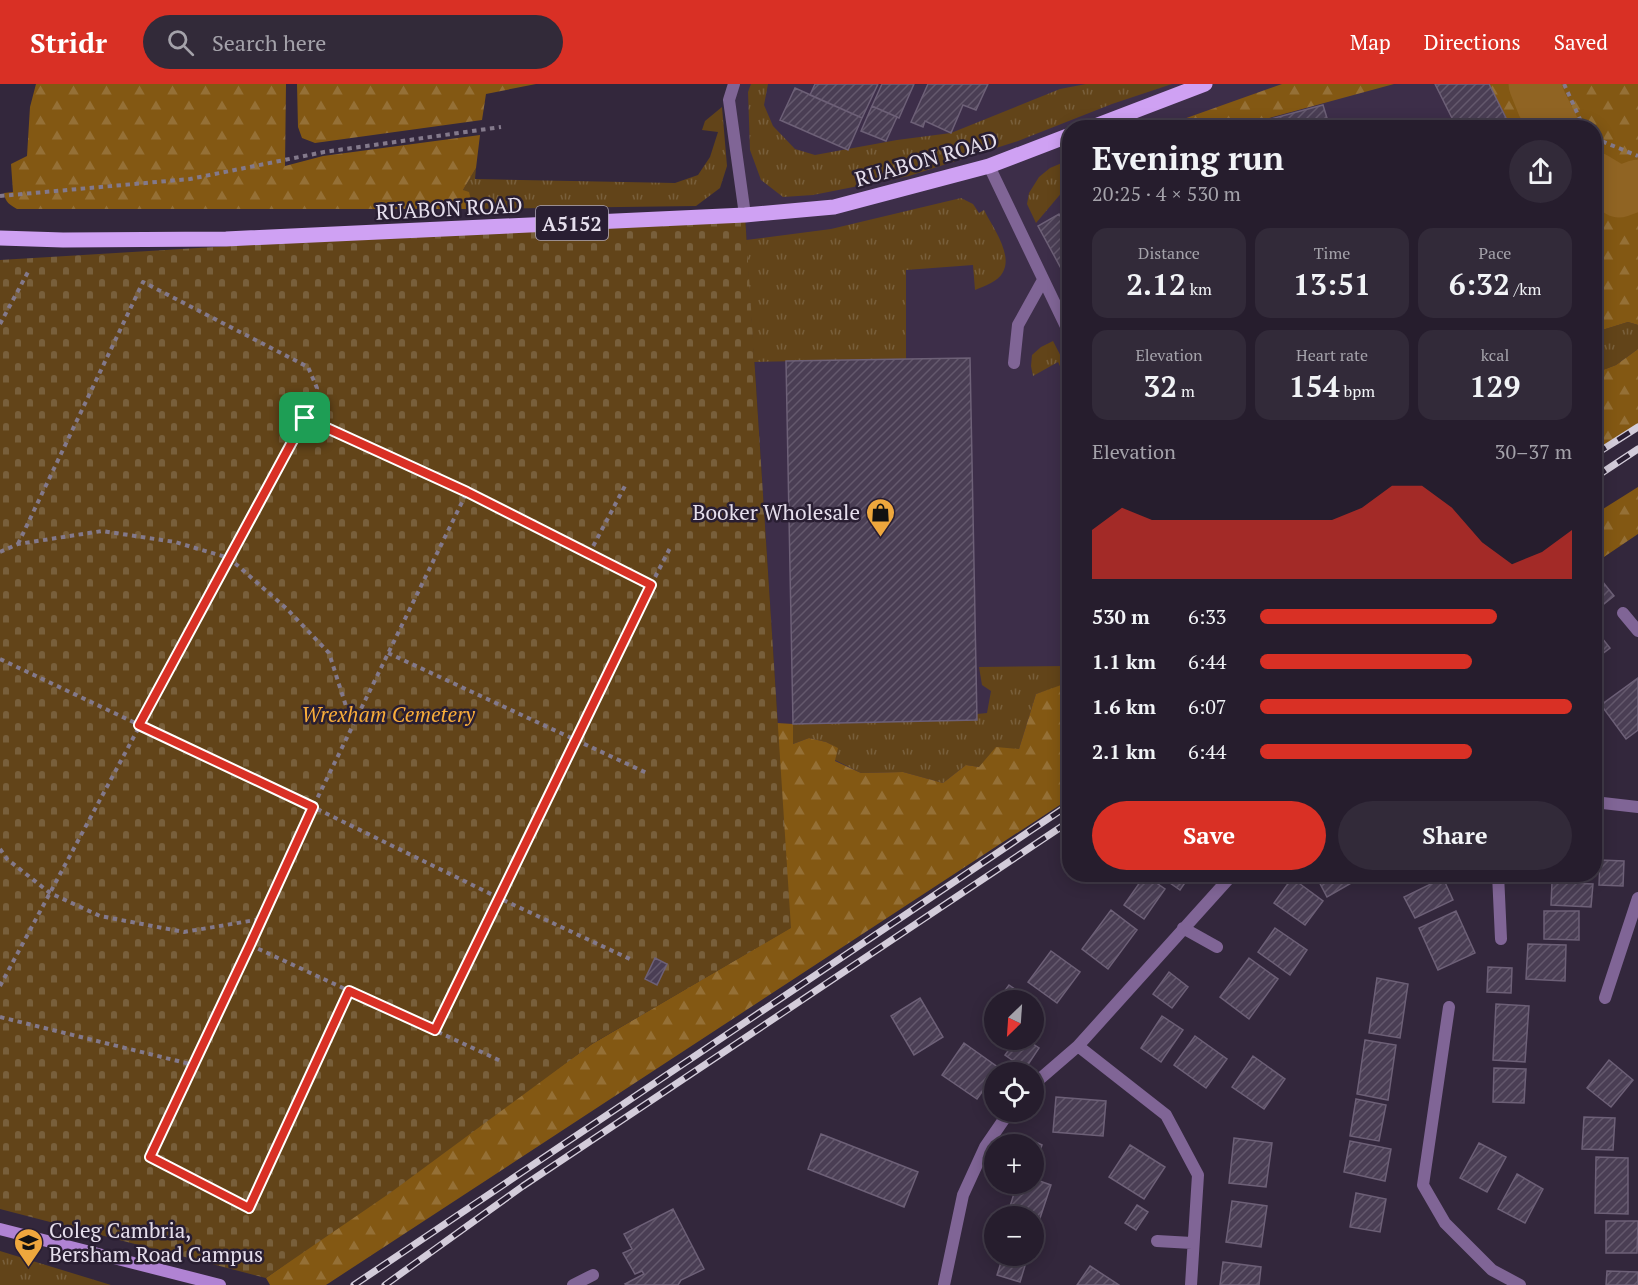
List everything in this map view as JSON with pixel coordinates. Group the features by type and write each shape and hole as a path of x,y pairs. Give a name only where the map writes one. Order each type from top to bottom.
{"main road":[{"path":"1111,120 1205,84"},
{"name":"RUABON ROAD","path":"0,238 226,239 745,215 834,207 988,166 1062,138"},
{"path":"0,1228 220,1285"}],"street":[{"path":"734,84 729,100 745,215"},
{"path":"988,166 1062,319"},
{"path":"1014,363 1018,325 1043,280"},
{"path":"1623,613 1638,631"},
{"path":"1602,803 1638,807"},
{"path":"1044,1075 1078,1046 1226,882"},
{"path":"1498,882 1501,939"},
{"path":"1605,998 1638,898"},
{"path":"1183,928 1217,947"},
{"path":"1449,1006 1423,1185 1445,1223 1492,1270 1520,1285"},
{"path":"1078,1046 1166,1115 1198,1175 1191,1285"},
{"path":"944,1285 963,1196 985,1147 1002,1122"},
{"path":"1156,1241 1192,1243"},
{"path":"573,1285 593,1275"}],"path":[{"path":"1564,84 1580,120"},
{"path":"0,196 190,178 324,152 501,127"},
{"path":"1602,141 1638,156"},
{"path":"0,324 28,272"},
{"path":"0,986 305,418 317,388 308,368 143,282 18,544"},
{"path":"305,418 467,492 651,585"},
{"path":"590,554 626,484"},
{"path":"349,991 249,1208 150,1157 313,807 467,492"},
{"path":"0,552 18,544 102,531 175,542 229,558 287,609 329,653 352,726"},
{"path":"435,1030 670,548"},
{"path":"388,653 649,774"},
{"path":"0,659 632,960"},
{"path":"0,849 7,859 50,893 100,916 184,932 262,919"},
{"path":"250,945 502,1062"},
{"path":"0,1017 194,1065"}],"shaded area":[{"path":"734,84 1489,84 1507,120 1062,120 1062,751 791,928 745,215 729,100"}],"green space":[{"path":"36,84 286,84 285,166 323,156 480,135 476,168 463,190 469,192 471,200 467,209 17,209 8,203 4,193 13,192 11,164 27,156 30,107"},
{"path":"297,84 536,84 486,94 482,120 315,143 302,138 298,127"},
{"path":"751,84 768,84 764,105 773,126 795,149 815,155 951,133 1060,89 1086,84 1172,84 1071,120 1062,120 1062,124 1018,141 909,176 813,195 783,197 761,180 750,150 748,92"},
{"path":"1282,84 1394,84 1262,120 1181,120"},
{"path":"1489,84 1638,84 1638,325 1628,322 1602,330 1602,120 1507,120"},
{"path":"722,107 727,166 720,188 696,206 467,209 471,200 463,190 476,168 475,179 675,183 698,175 710,157 718,132 702,130 705,121"},
{"path":"1062,163 1062,192 1036,223 1027,204 1029,193 1039,177 1050,168"},
{"path":"961,198 973,204 979,213 984,210 1003,249 1005,265 1003,272 994,281 975,290 973,265 906,270 906,359 754,362 746,240 831,229"},
{"name":"Wrexham Cemetery","path":"745,215 791,928 592,1044 390,1193 266,1278 0,1209 0,260"},
{"path":"1628,322 1638,325 1638,349 1616,365 1602,370 1602,330"},
{"path":"1053,341 1062,358 1062,370 1058,362 1033,376 1032,355"},
{"path":"1638,349 1638,424 1602,447 1602,370 1616,365"},
{"path":"1638,487 1638,534 1602,558 1602,510"},
{"path":"1062,666 1062,686 1036,694 1019,749 979,767 966,765 943,783 903,772 861,773 835,760 837,748 826,742 809,738 793,744 793,724 976,720 977,714 987,713 991,691 982,685 979,667"},
{"path":"1062,685 1062,804 326,1285 270,1285 266,1278 592,1044 790,928 777,723 793,724 793,744 809,738 826,742 838,748 835,761 861,773 903,772 943,783 966,765 979,767 996,747 1019,749 1036,694"},
{"name":"Coleg Cambria, Bersham Road Campus","path":"0,1251 111,1285 0,1285"}],"building":[{"path":"815,84 878,84 862,118 810,95"},
{"path":"882,84 914,84 899,118 872,106"},
{"path":"928,84 988,84 976,110 963,105 951,133 925,121 923,127 911,122"},
{"path":"1435,84 1489,84 1507,120 1453,120"},
{"path":"795,88 862,118 848,150 780,120"},
{"path":"1323,105 1328,120 1267,120"},
{"path":"872,106 897,117 886,141 861,131"},
{"path":"1059,214 1062,219 1062,270 1038,226"},
{"name":"Booker Wholesale","path":"970,358 977,720 793,724 786,361"},
{"path":"1602,581 1614,596 1602,606"},
{"path":"1602,638 1610,648 1602,654"},
{"path":"1638,678 1638,730 1626,739 1602,704"},
{"path":"1602,860 1624,861 1623,886 1599,885 1599,882 1602,882"},
{"path":"1140,882 1155,882 1165,889 1144,919 1124,905"},
{"path":"1171,882 1186,882 1180,890"},
{"path":"1289,882 1297,882 1323,901 1305,925 1274,903"},
{"path":"1319,882 1353,882 1327,897"},
{"path":"1435,882 1445,882 1453,900 1415,918 1404,897"},
{"path":"1552,882 1593,884 1591,907 1551,905"},
{"path":"1111,910 1137,930 1108,969 1082,949"},
{"path":"1456,911 1475,953 1438,970 1419,928"},
{"path":"1544,911 1579,911 1579,940 1544,939"},
{"path":"1275,928 1307,950 1290,975 1258,952"},
{"path":"1528,944 1566,945 1565,981 1526,979"},
{"path":"1051,951 1080,972 1057,1003 1044,994 1044,990 1039,990 1028,982"},
{"path":"655,958 667,964 657,985 645,979"},
{"path":"1249,958 1278,979 1249,1019 1220,997"},
{"path":"1488,967 1512,968 1511,993 1487,992"},
{"path":"1169,972 1188,987 1172,1008 1153,994"},
{"path":"1377,978 1408,984 1400,1038 1369,1033"},
{"path":"1009,985 1016,990 1005,990"},
{"path":"920,998 943,1037 914,1055 891,1016"},
{"path":"1496,1004 1529,1006 1525,1062 1493,1060"},
{"path":"1162,1016 1183,1030 1161,1062 1141,1048"},
{"path":"1195,1036 1227,1059 1206,1088 1174,1065"},
{"path":"1365,1040 1396,1045 1388,1100 1357,1094"},
{"path":"964,1043 991,1062 984,1062 984,1089 977,1099 942,1075"},
{"path":"1009,1050 1038,1050 1030,1062 1015,1062 1005,1055"},
{"path":"1253,1056 1285,1079 1264,1109 1232,1087"},
{"path":"1609,1060 1633,1080 1611,1107 1587,1088"},
{"path":"1494,1068 1526,1069 1524,1103 1493,1102"},
{"path":"1056,1097 1106,1101 1103,1136 1053,1132"},
{"path":"1356,1099 1386,1105 1379,1141 1350,1136"},
{"path":"1584,1117 1615,1118 1613,1150 1582,1149"},
{"path":"821,1134 918,1172 904,1207 808,1169"},
{"path":"1234,1138 1272,1143 1266,1187 1229,1183"},
{"path":"1350,1141 1391,1149 1385,1181 1344,1172"},
{"path":"1479,1143 1506,1157 1487,1192 1460,1178"},
{"path":"1130,1145 1165,1167 1144,1199 1109,1177"},
{"path":"1596,1157 1628,1158 1628,1214 1595,1213"},
{"path":"1517,1174 1543,1189 1525,1223 1498,1209"},
{"path":"1044,1183 1051,1185 1044,1206 1010,1206 1014,1194 1044,1194"},
{"path":"1356,1193 1386,1199 1380,1232 1350,1227"},
{"path":"1232,1201 1267,1206 1261,1247 1226,1242"},
{"path":"1137,1205 1148,1212 1136,1230 1125,1223"},
{"path":"673,1209 704,1269 681,1280 678,1285 626,1285 644,1274 642,1271 635,1274 623,1253 632,1249 624,1234"},
{"path":"1606,1221 1638,1221 1637,1253 1606,1253"},
{"path":"1223,1262 1261,1267 1259,1285 1220,1285"},
{"path":"1000,1266 1025,1266 1020,1282 997,1275"},
{"path":"1090,1266 1119,1285 1077,1285"},
{"path":"1607,1271 1638,1272 1638,1285 1606,1285"}],"waterway":[{"path":"1534,84 1550,120"},
{"path":"1602,182 1619,192 1638,185"}],"railway":[{"path":"1602,450 1638,427"},
{"path":"1602,473 1638,449"},
{"path":"354,1285 1062,809"},
{"path":"385,1285 523,1186 1062,826"}],"place":[{"name":"Booker Wholesale","path":"881,538"},
{"name":"Coleg Cambria, Bersham Road Campus","path":"28,1268"}],"route":[{"path":"305,418 467,492 651,585 435,1030 349,991 249,1208 150,1157 313,807 139,725 305,418"}]}
